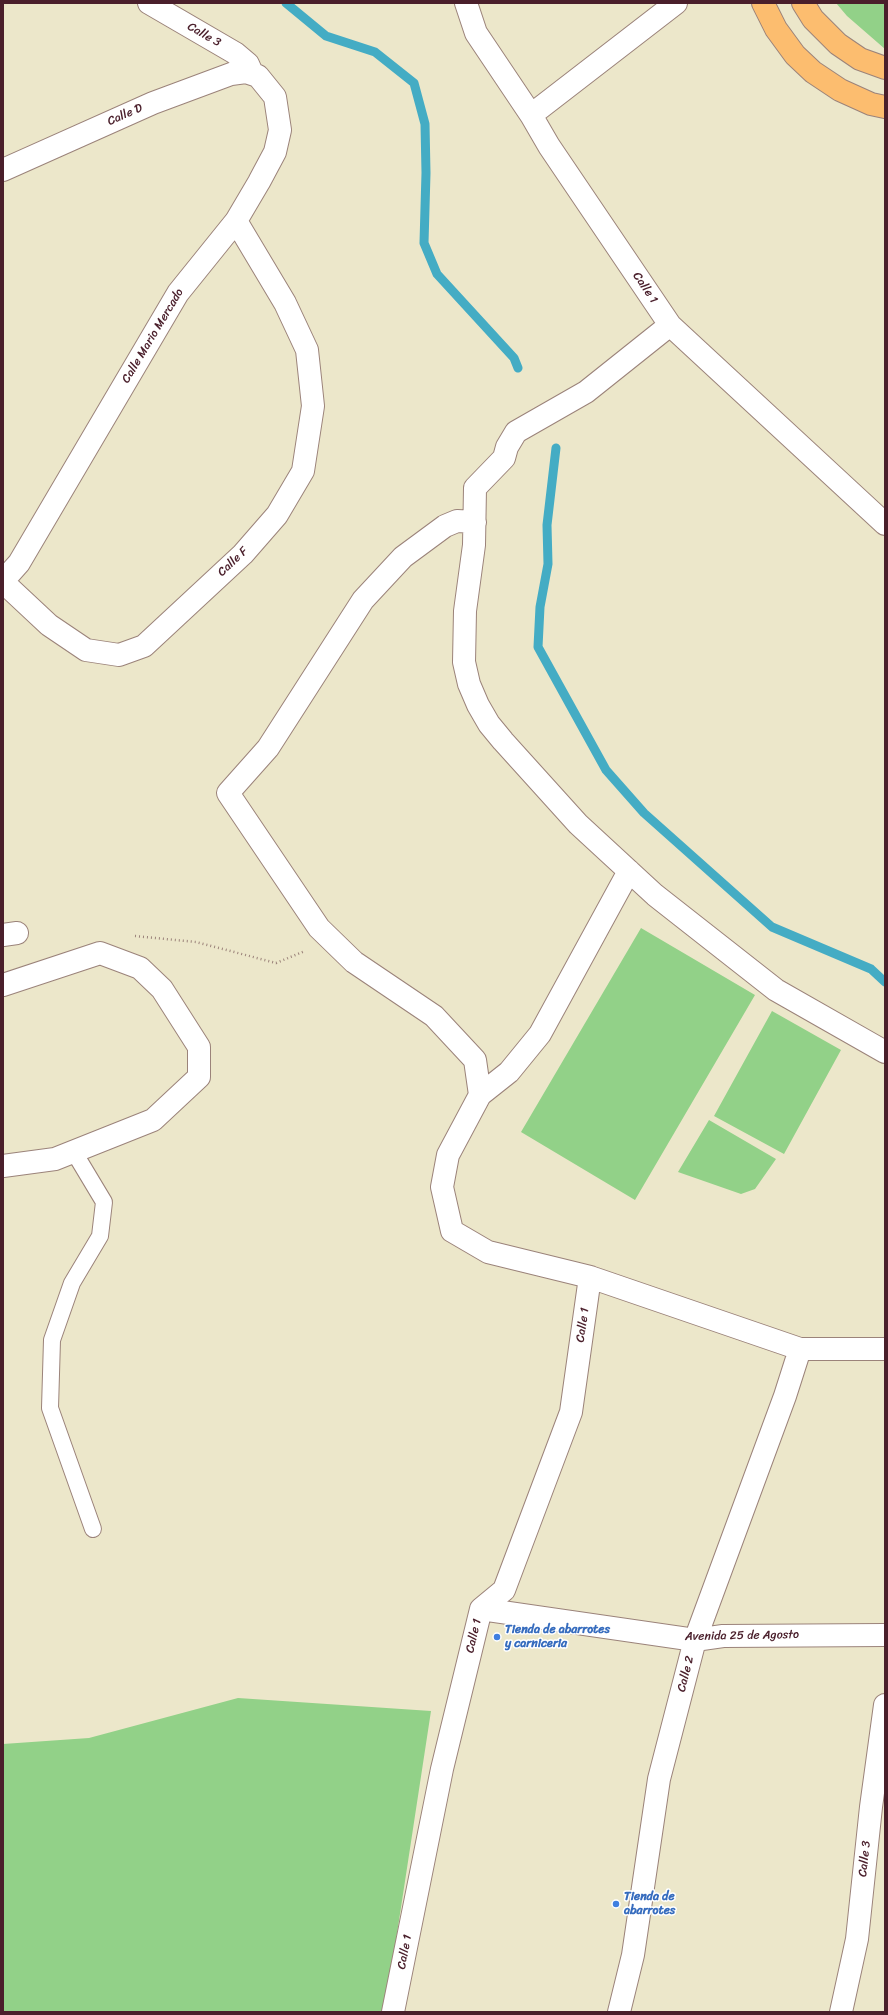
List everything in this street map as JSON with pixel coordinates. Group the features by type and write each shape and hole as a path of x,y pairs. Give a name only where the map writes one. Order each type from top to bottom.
{"main road":[{"path":"764,3 776,29 796,55 813,72 840,90 871,104 885,107"},
{"path":"803,3 813,19 838,44 860,59 885,68"}],"street":[{"name":"Calle 3","path":"149,3 235,53 248,64 252,72"},
{"name":"Calle 1","path":"466,3 476,33 531,115 549,146 670,325 885,524"},
{"path":"531,115 676,3"},
{"name":"Calle D","path":"3,170 153,103 231,74 252,72"},
{"name":"Calle Mario Mercado","path":"3,582 19,563 178,292 236,221 275,152 280,130 275,97 266,84 252,72"},
{"name":"Calle F","path":"3,582 49,625 86,650 119,655 144,646 243,554 276,515 303,471 312,406 307,350 285,303 236,221"},
{"path":"670,325 586,392 516,432 507,447 504,458 475,488 474,545 465,611 464,662 469,684 478,705 489,724 503,741 578,824 655,895 776,990 885,1052"},
{"path":"475,522 457,521 445,526 403,557 363,600 268,748 228,793 318,928 354,962 434,1016 476,1060 480,1095"},
{"path":"629,871 540,1034 509,1072 480,1095 448,1155 442,1187 452,1231 488,1252 590,1277 800,1349 885,1349"},
{"path":"3,985 100,953 140,968 162,989 199,1047 199,1077 153,1120 55,1159 3,1166"},
{"name":"Calle 1","path":"393,2012 442,1769 480,1609 504,1590 571,1412 590,1277"},
{"name":"Calle 2","path":"619,2012 633,1955 659,1779 695,1640 785,1396 800,1349"},
{"name":"Avenida 25 de Agosto","path":"480,1609 695,1640 724,1636 885,1635"},
{"name":"Calle 3","path":"840,2012 857,1939 871,1807 885,1705"}],"lane":[{"path":"74,1152 104,1202 100,1236 72,1284 52,1340 50,1408 93,1529"}],"path":[{"path":"100,953 127,935 196,942 276,963 333,941"}],"green space":[{"path":"836,3 885,3 885,49 847,16"},
{"path":"641,928 755,995 635,1200 521,1132"},
{"path":"772,1011 841,1050 784,1154 714,1116"},
{"path":"709,1120 776,1159 755,1189 741,1194 678,1172"},
{"path":"238,1698 431,1711 385,2012 3,2012 3,1744 89,1738"}],"waterway":[{"path":"286,3 326,36 375,52 414,83 425,124 426,173 424,243 437,274 514,358 518,368"},
{"path":"556,448 547,525 548,564 540,607 538,647 606,770 644,813 772,927 871,969 885,982"}],"place":[{"name":"Tienda de abarrotes y carniceria","path":"497,1637"},
{"name":"Tienda de abarrotes","path":"616,1904"}]}
